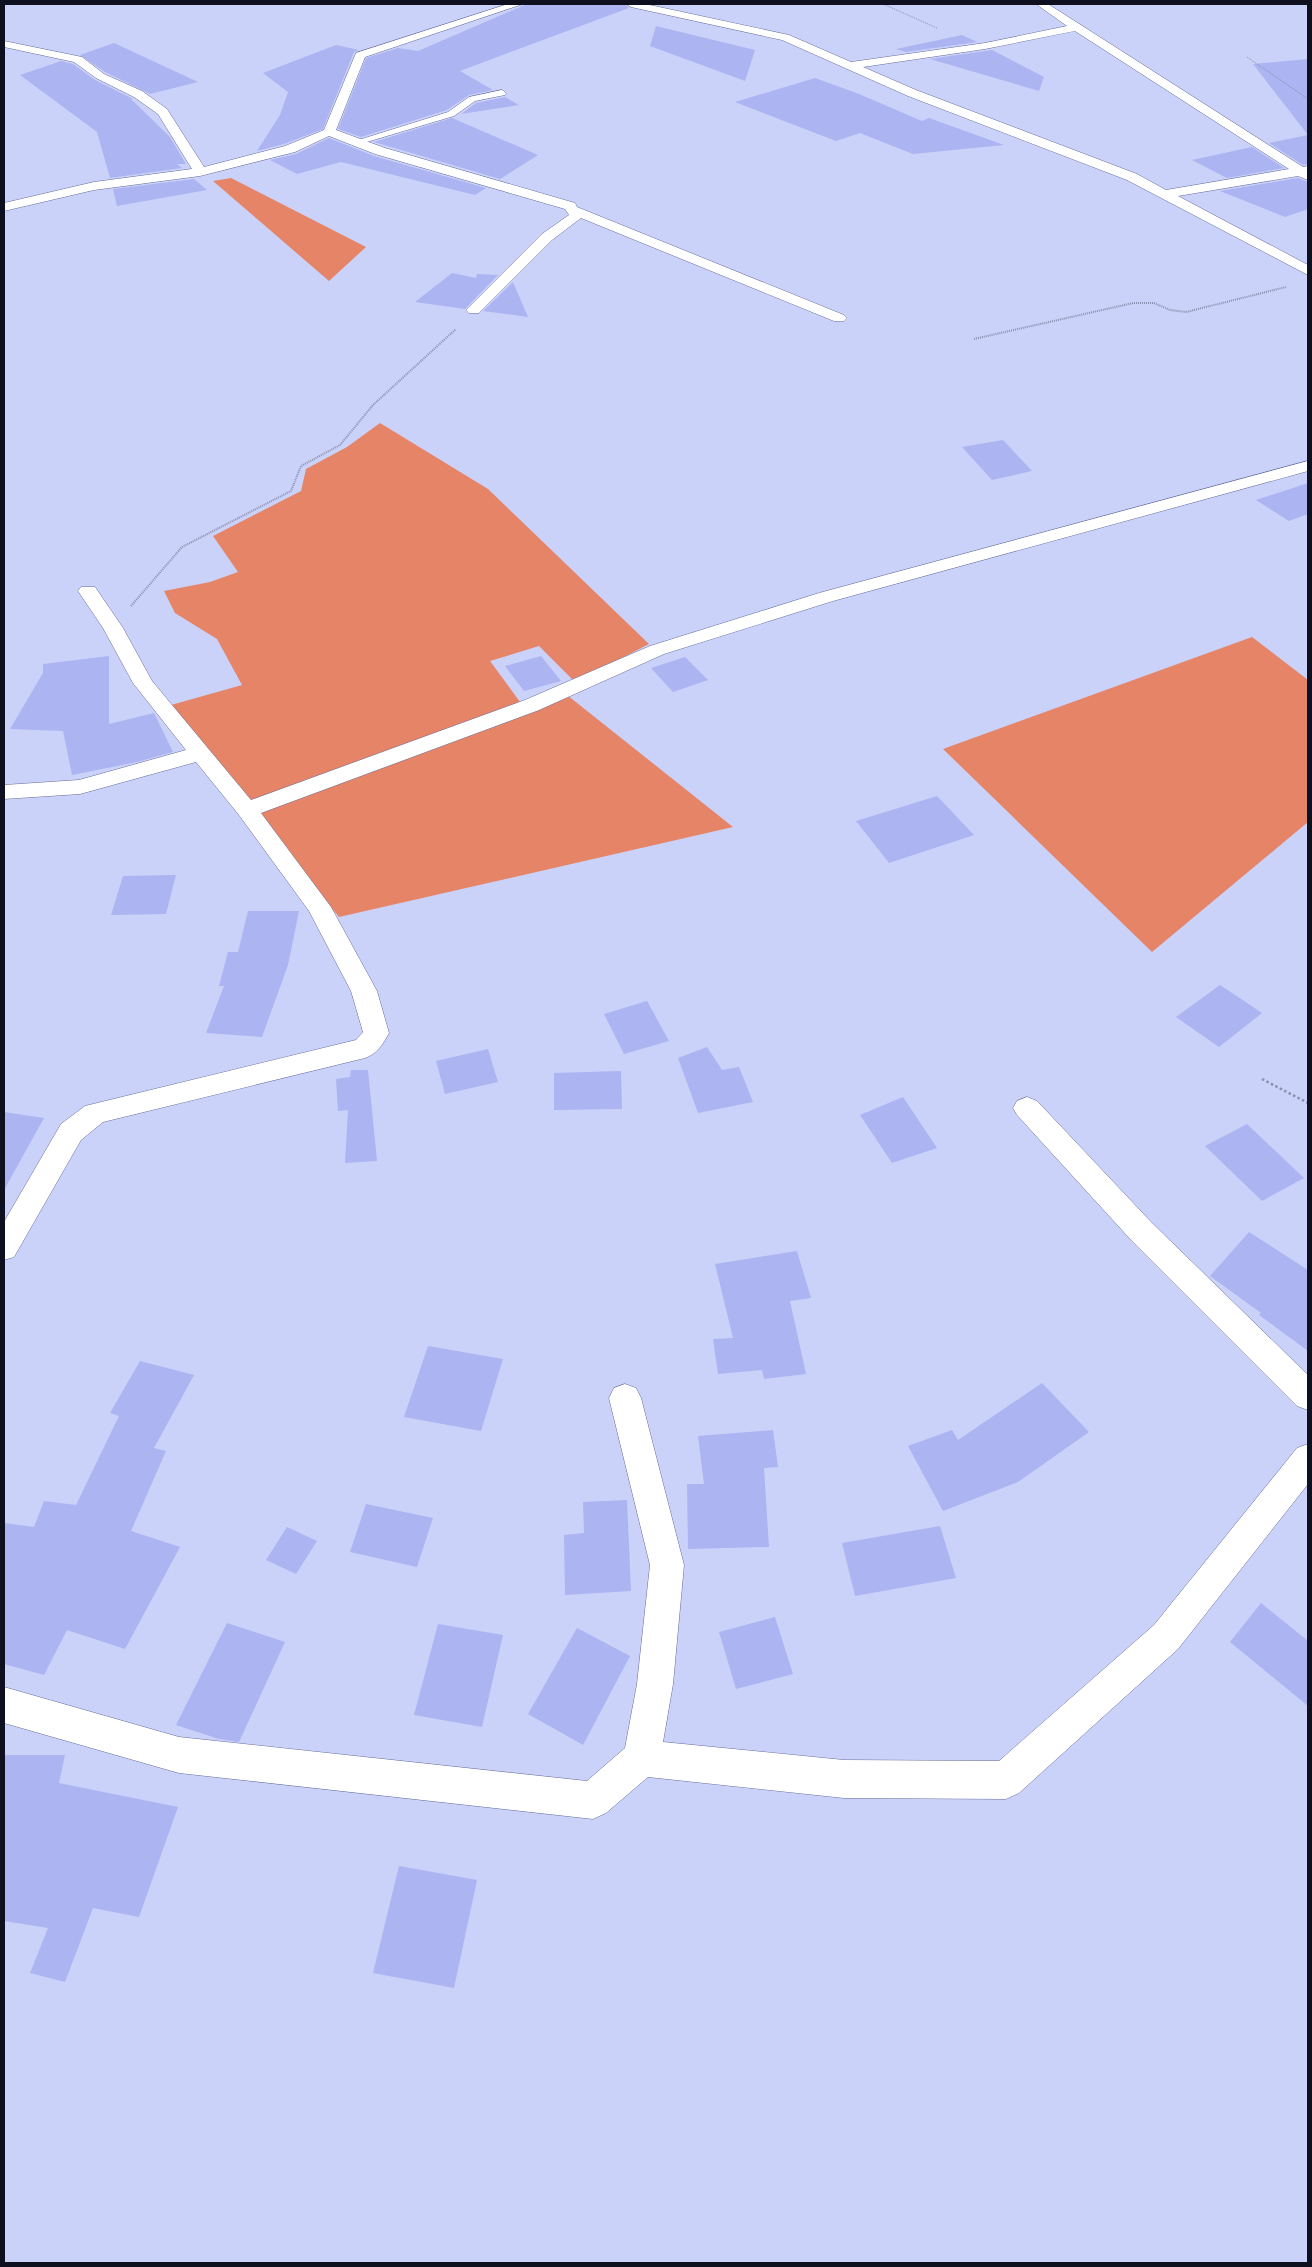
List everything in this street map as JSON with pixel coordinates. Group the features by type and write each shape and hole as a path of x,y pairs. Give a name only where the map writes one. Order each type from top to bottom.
{"street":[{"path":"329,132 360,55 518,4"},
{"path":"632,4 785,37 848,66 1132,177 1308,271"},
{"path":"1042,4 1144,72 1306,172"},
{"path":"848,66 985,46 1079,27"},
{"path":"4,44 78,59 100,76 138,94 163,112 200,172"},
{"path":"4,207 94,186 200,172 290,149 329,132 461,176 570,206 576,216 547,238 474,310"},
{"path":"1165,194 1306,172"},
{"path":"572,210 839,318"},
{"path":"247,810 532,705 657,650 826,597 1308,466"},
{"path":"4,1248 72,1132 95,1113 365,1048 376,1033 364,991 319,907 247,810 143,683 113,628 88,591"},
{"path":"4,792 80,787 201,753"},
{"path":"1027,1108 1142,1232 1308,1396"},
{"path":"4,1705 179,1756 593,1800 642,1758 655,1684 668,1565 625,1398"},
{"path":"642,1758 844,1779 1006,1780 1166,1637 1308,1460"}],"lane":[{"path":"357,142 451,114 472,99 502,93"}],"path":[{"path":"884,4 934,27 985,46"},
{"path":"1247,57 1308,99"},
{"path":"974,339 1133,303 1154,303 1170,310 1186,312 1291,286"},
{"path":"113,628 182,547 291,490 301,466 340,445 373,405 439,346 474,310"},
{"path":"1262,1079 1308,1102"}],"shaded area":[{"path":"231,178 366,247 329,281 213,181"},
{"path":"380,423 488,489 649,644 575,682 539,646 490,661 520,702 249,807 171,705 242,685 217,639 175,613 164,591 210,582 238,572 213,536 301,491 306,469 347,447"},
{"path":"1252,637 1308,680 1308,822 1152,952 943,749"},
{"path":"567,695 733,827 339,917 254,812"}],"building":[{"path":"527,4 624,4 629,8 460,71 493,90 469,95 447,110 361,137 338,129 366,58 398,48 418,51"},
{"path":"656,26 755,50 745,81 650,46"},
{"path":"962,35 977,42 906,52 896,49"},
{"path":"114,43 198,82 150,94 105,72 80,55"},
{"path":"336,45 359,50 354,52 323,129 284,144 257,151 280,115 288,92 263,73"},
{"path":"992,50 1044,77 1039,91 930,59"},
{"path":"1308,59 1308,135 1253,64"},
{"path":"61,61 73,64 95,80 133,99 131,99 170,137 186,164 177,164 182,168 110,178 97,132 20,75"},
{"path":"815,78 859,94 922,121 929,118 1004,145 913,154 860,133 836,141 735,102"},
{"path":"505,97 519,105 461,114 476,103"},
{"path":"452,118 538,155 500,179 374,142"},
{"path":"1308,135 1308,164 1303,165 1269,143"},
{"path":"329,138 374,156 486,188 475,195 341,162 297,174 270,160 296,154"},
{"path":"1252,147 1284,168 1227,178 1192,160"},
{"path":"1298,178 1308,182 1308,209 1285,217 1220,191"},
{"path":"194,179 207,190 117,206 113,189"},
{"path":"452,273 476,278 477,274 498,275 465,309 415,302"},
{"path":"513,282 528,317 483,311"},
{"path":"1003,440 1032,471 992,480 962,447"},
{"path":"1308,483 1308,514 1289,521 1256,500"},
{"path":"109,656 109,724 154,713 173,752 137,762 72,775 63,731 10,729 43,673 43,664"},
{"path":"541,656 561,681 524,691 505,666"},
{"path":"685,657 708,680 673,692 651,668"},
{"path":"937,796 974,835 889,863 856,821"},
{"path":"176,875 166,914 111,915 123,876"},
{"path":"248,911 299,911 288,965 262,1037 206,1033 224,986 219,986 228,952 238,952"},
{"path":"1220,985 1262,1013 1219,1047 1176,1017"},
{"path":"647,1001 669,1041 624,1054 604,1014"},
{"path":"707,1047 722,1070 739,1067 753,1102 698,1113 678,1058"},
{"path":"488,1049 498,1082 445,1094 436,1061"},
{"path":"351,1070 368,1070 377,1161 345,1163 348,1110 338,1111 336,1079 350,1077"},
{"path":"621,1071 622,1109 554,1110 554,1073"},
{"path":"903,1097 937,1148 892,1163 860,1115"},
{"path":"4,1112 44,1118 4,1190"},
{"path":"1247,1124 1304,1178 1262,1201 1205,1146"},
{"path":"1249,1232 1308,1270 1308,1351 1259,1315 1261,1313 1210,1276"},
{"path":"797,1251 811,1298 790,1301 806,1374 764,1379 762,1370 718,1374 713,1339 733,1338 715,1264"},
{"path":"428,1346 503,1359 481,1431 404,1417"},
{"path":"140,1361 194,1375 154,1448 166,1451 131,1531 180,1547 125,1649 67,1630 44,1675 4,1664 4,1523 34,1527 44,1501 76,1505 119,1416 110,1413"},
{"path":"1042,1383 1089,1432 1018,1482 943,1511 908,1446 952,1430 958,1440"},
{"path":"773,1430 778,1467 764,1468 769,1547 688,1549 687,1484 704,1484 698,1436"},
{"path":"627,1500 631,1591 565,1595 564,1535 584,1533 583,1502"},
{"path":"366,1504 433,1518 417,1567 350,1552"},
{"path":"940,1526 956,1578 855,1596 842,1543"},
{"path":"287,1527 317,1541 296,1574 266,1560"},
{"path":"1261,1603 1308,1641 1308,1706 1230,1642"},
{"path":"775,1617 793,1674 736,1689 719,1632"},
{"path":"227,1623 285,1642 239,1742 219,1739 176,1725"},
{"path":"438,1624 503,1635 482,1727 414,1715"},
{"path":"577,1628 630,1656 583,1745 528,1714"},
{"path":"4,1755 65,1755 59,1783 178,1807 139,1917 93,1908 65,1982 30,1973 48,1928 4,1921"},
{"path":"399,1866 477,1880 454,1988 373,1973"}]}
